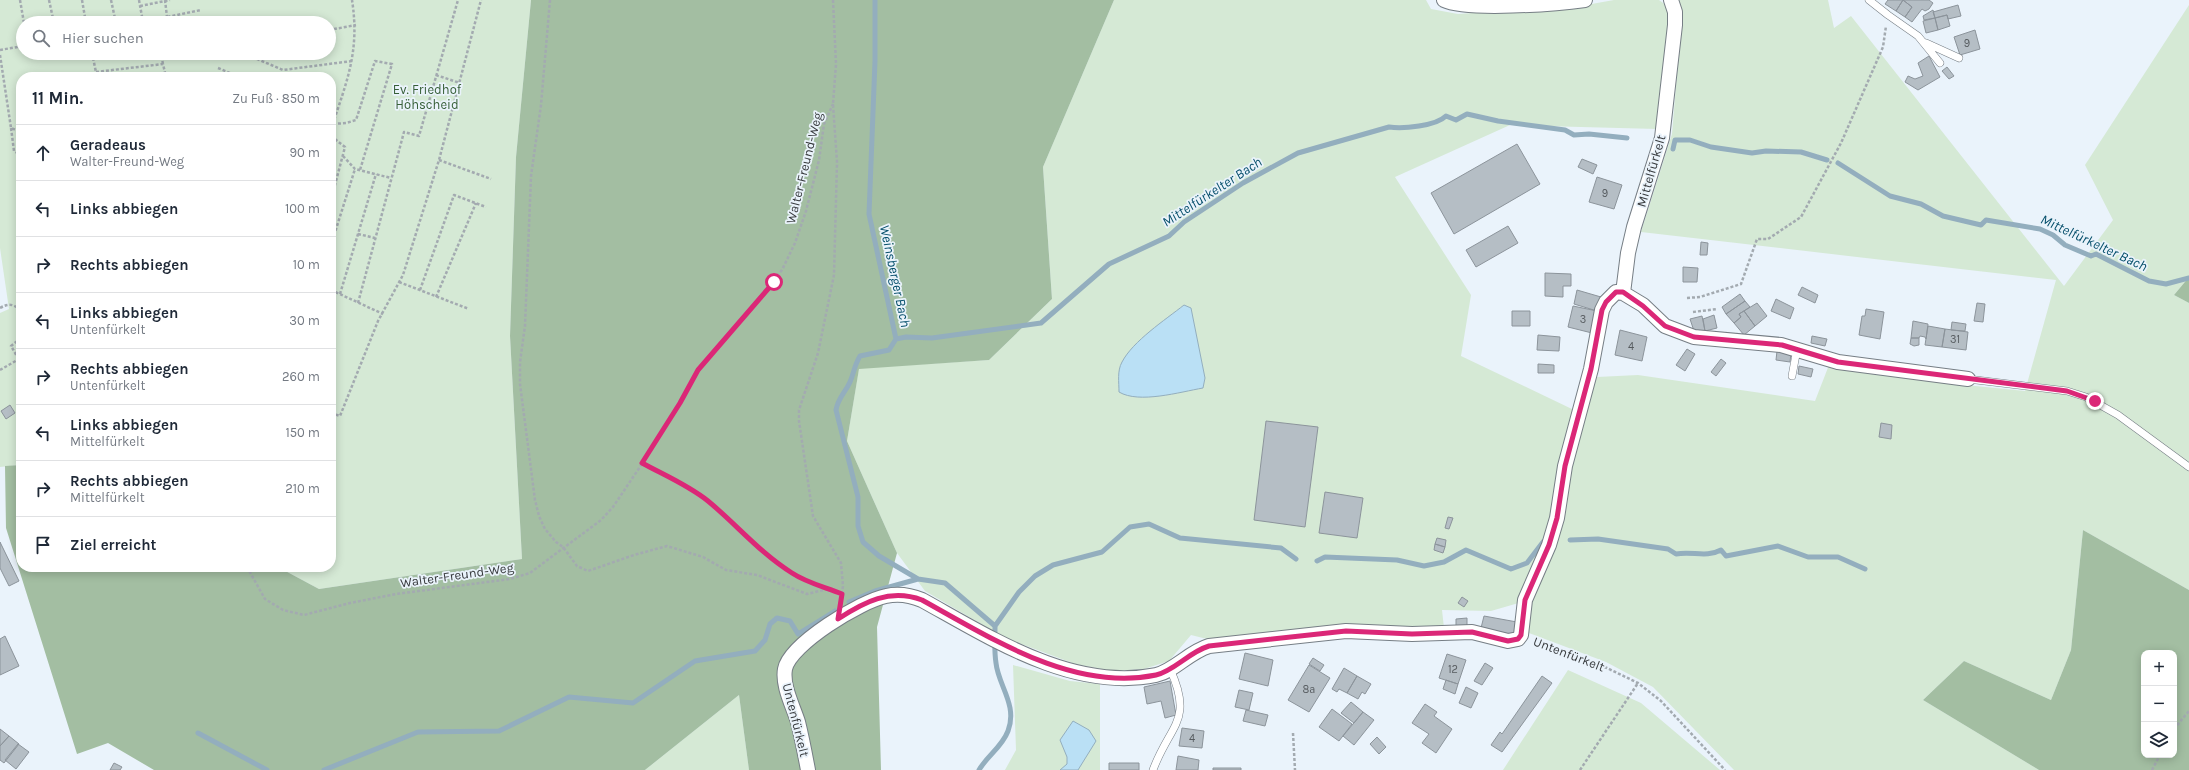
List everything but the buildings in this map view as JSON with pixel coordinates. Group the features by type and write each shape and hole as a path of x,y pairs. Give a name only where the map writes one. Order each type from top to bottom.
{"street":[{"path":"1444,0 1458,5 1476,6 1584,0"},
{"name":"Mittelfürkelt","path":"1623,292 1628,253 1634,227 1662,138 1675,25 1675,12 1671,0"},
{"path":"1521,635 1525,600 1549,545 1557,518 1565,466 1591,369 1602,310 1610,296 1616,292 1623,292 1643,306 1665,326 1680,333 1694,337 1782,345 1838,362 1968,379"},
{"name":"Untenfürkelt","path":"808,770 798,723 787,686 785,671 789,660 795,651 838,619 858,606 873,599 885,596 903,594 922,600 1010,649 1062,668 1114,677 1136,677 1158,674 1197,650 1209,646 1300,635 1346,631 1412,634 1472,632 1508,641 1518,639 1521,635"}],"lane":[{"path":"1869,0 1924,42 1959,58"},
{"path":"1924,42 1940,64"},
{"path":"1792,376 1797,349"},
{"path":"1968,379 2067,391 2086,397 2106,407 2189,467"},
{"path":"1153,770 1179,721 1181,701 1179,688 1170,668"}],"path":[{"path":"20,0 23,16"},
{"path":"49,0 52,16"},
{"path":"82,0 85,16"},
{"path":"111,0 114,16"},
{"path":"139,0 141,16"},
{"path":"165,0 168,16"},
{"path":"140,6 170,0"},
{"path":"336,115 348,83 352,61 356,25 352,0"},
{"path":"358,303 404,132 419,136 458,0"},
{"path":"336,415 340,416 378,321 400,282 439,160 481,0"},
{"path":"550,0 541,105 531,176 525,326 520,362 520,384 535,500 545,530 556,542 564,547 577,566 588,571 634,554 667,546 703,557 726,570 757,575 807,594 828,589"},
{"path":"833,0 836,64 833,104 837,162 834,275 818,353 799,410 799,421 813,516 841,563 843,580 838,619"},
{"path":"173,16 200,10"},
{"path":"1687,298 1700,297 1741,284 1757,239 1768,239 1801,217 1830,165 1859,103 1883,47 1888,16"},
{"path":"336,29 356,25"},
{"path":"0,50 16,47"},
{"path":"0,55 14,151 16,152"},
{"path":"93,60 96,72 163,64"},
{"path":"162,60 165,72"},
{"path":"260,60 284,70 352,61"},
{"path":"336,124 346,124 356,120 375,61 392,64 360,170"},
{"path":"218,68 227,72"},
{"path":"436,75 460,82"},
{"name":"Walter-Freund-Weg","path":"250,572 265,599 283,610 304,616 350,603 396,594 510,579 530,573 602,520 613,507 642,463 672,416 698,370 774,282 789,257 806,211 819,160 824,124 833,104"},
{"path":"11,128 16,130"},
{"path":"336,140 345,147 336,182"},
{"path":"343,156 355,169 391,178"},
{"path":"439,160 491,179"},
{"path":"336,229 355,169"},
{"path":"340,294 376,174"},
{"path":"420,290 454,195 486,207"},
{"path":"436,296 476,203"},
{"path":"358,234 375,238"},
{"path":"400,282 469,309"},
{"path":"336,292 383,314"},
{"path":"0,308 7,304 16,306"},
{"path":"1693,312 1717,309"},
{"path":"16,342 11,346 16,354"},
{"path":"0,370 16,361"},
{"path":"642,463 689,487 707,500 744,535 790,572 812,584 842,594"},
{"name":"Untenfürkelt","path":"1521,635 1541,645 1607,668 1638,682 1661,701 1725,770"},
{"path":"1580,770 1638,682"},
{"path":"2177,725 2189,711"},
{"path":"1293,733 1295,770"},
{"path":"2152,770 2158,758"}],"green space":[{"name":"Ev. Friedhof Höhscheid","path":"0,0 531,0 516,157 510,336 522,559 319,589 287,572 336,572 336,72 16,72 16,465 0,467 0,313 9,309 0,248"},
{"path":"531,0 1114,0 1043,167 1052,299 989,360 859,369 847,441 897,553 877,627 881,770 749,770 739,695 645,770 154,770 108,743 77,754 20,572 287,572 319,589 522,559 510,336 516,157"},
{"path":"1114,0 1426,0 1431,9 1458,14 1586,5 1614,0 1659,0 1670,8 1657,129 1510,125 1395,177 1471,295 1461,356 1574,410 1550,527 1522,602 1491,611 1442,610 1444,628 1349,625 1207,639 1191,635 1169,661 1144,669 1112,671 1075,664 1003,637 925,591 897,553 847,441 859,368 989,360 1052,299 1043,167"},
{"path":"1679,0 1828,0 1834,28 1851,16 2064,286 2113,220 2085,165 2189,5 2189,277 2174,295 2189,303 2189,590 2083,530 2071,650 2051,700 1964,661 1923,700 2039,770 1734,770 1653,687 1606,662 1529,633 1530,607 1559,529 1576,433 1597,377 1638,375 1815,401 1829,365 1936,382 2025,391 2056,280 1641,232 1672,134 1682,13"},
{"path":"2189,277 2189,303 2174,295"},
{"path":"16,465 16,560 6,528 5,466"},
{"path":"2083,530 2189,590 2189,770 2039,770 1923,700 1964,661 2051,700 2071,650"},
{"path":"1013,665 1070,681 1100,684 1100,770 1005,770 1016,750"},
{"path":"1568,670 1641,703 1720,770 1503,770"},
{"path":"739,695 749,770 645,770"}],"water":[{"path":"1184,305 1191,308 1205,378 1203,388 1148,397 1137,397 1119,392 1119,369 1127,354 1150,331"},
{"path":"1073,721 1089,730 1096,741 1078,770 1060,770 1067,764 1067,757 1060,740"}],"waterway":[{"name":"Weinsberger Bach","path":"875,0 875,61 869,214 896,339 889,350 860,356 856,363 850,382 840,399 836,410 858,497 858,526 863,542 879,556 918,579 945,583 995,626 996,663 1011,712 1010,722 1008,731 1002,742 979,770"},
{"name":"Mittelfürkelter Bach","path":"896,339 906,337 932,338 1041,323 1109,264 1169,236 1184,222 1243,183 1298,153 1389,127 1402,128 1419,126 1435,122 1446,116 1456,120 1467,114 1498,121 1565,130 1574,135 1589,134 1627,138"},
{"name":"Mittelfürkelter Bach","path":"1673,149 1675,140 1690,140 1711,147 1752,153 1766,151 1801,152 1827,160"},
{"name":"Mittelfürkelter Bach","path":"1838,163 1890,196 1921,204 1943,216 1981,225 1986,220 2040,229 2053,235 2065,245 2091,256 2096,254 2149,281 2166,284 2189,278"},
{"path":"995,626 1019,592 1035,576 1053,565 1102,552 1130,527 1149,524 1180,538 1281,548 1296,559"},
{"path":"1570,540 1598,539 1668,549 1676,554 1710,554 1721,550 1726,556 1778,546 1808,557 1838,557 1865,569"},
{"path":"1317,561 1325,557 1397,560 1424,566 1444,562 1466,550 1511,569 1527,563 1543,542"},
{"path":"849,602 875,591 918,579"},
{"path":"324,770 418,732 499,731 569,697 633,703 695,661 755,651 765,640 770,624 777,618 790,621 798,634 835,611"},
{"path":"198,733 267,770"}],"route":[{"path":"774,282 698,370 656,443 642,463 689,487 707,500 744,535 790,572 812,584 842,594 838,619 858,606 873,599 895,594 903,594 922,600 981,634 1023,655 1062,668 1114,677 1136,677 1158,674 1197,650 1209,646 1292,636 1346,631 1412,634 1472,632 1508,641 1518,639 1521,635 1525,600 1549,545 1557,518 1571,438 1591,369 1602,310 1610,296 1616,292 1623,292 1643,306 1665,326 1680,333 1694,337 1782,345 1838,362 2067,391 2095,401"}]}
